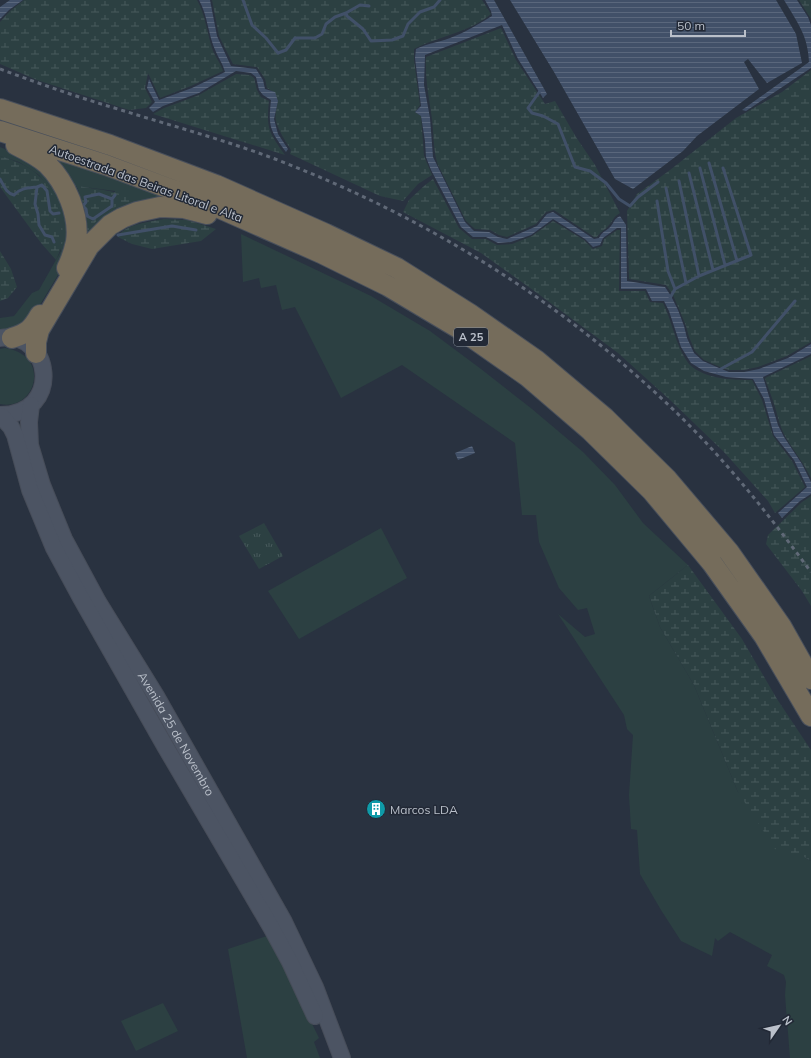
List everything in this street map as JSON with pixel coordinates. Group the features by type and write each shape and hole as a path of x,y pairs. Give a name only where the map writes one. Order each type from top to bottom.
{"highway":[{"name":"Autoestrada das Beiras Litoral e Alta","path":"0,109 110,145 216,185 326,234 397,268 470,314 530,356 605,418 667,479 729,552 781,626 811,680"},
{"name":"Autoestrada das Beiras Litoral e Alta","path":"0,131 106,165 208,203 322,253 381,283 460,329 527,376 591,431 652,491 712,563 764,636 811,716"},
{"path":"0,136 34,154 57,176 66,190 72,206 76,240 72,256 63,276 33,327 25,334 6,338"},
{"path":"36,353 36,342 39,330 85,253 110,225 137,212 160,207 184,208 250,222"}],"street":[{"path":"0,415 15,414 27,409 41,392 44,380 44,369 40,358 27,343 18,339 6,338"},
{"name":"Avenida 25 de Novembro","path":"31,405 29,422 30,445 42,485 64,539 98,602 156,696 284,922 314,987 342,1058"},
{"name":"Avenida 25 de Novembro","path":"0,415 15,434 30,490 54,548 165,746 290,962 329,1048 332,1058"}],"green space":[{"path":"24,0 197,0 213,51 223,71 160,98 148,73 145,88 152,102 146,108 129,110 37,80 0,64 0,22 10,11"},
{"path":"212,0 482,0 491,14 473,26 414,49 420,105 415,112 421,116 424,156 432,175 418,184 403,201 380,196 290,154 291,150 280,132 276,121 278,103 276,96 267,88 265,79 257,67 233,64 219,36"},
{"path":"799,0 811,0 811,19"},
{"path":"501,28 516,60 545,104 555,101 576,137 595,165 620,213 597,237 594,237 554,210 546,212 536,224 507,237 490,230 475,229 466,221 438,165 434,149 426,57"},
{"path":"811,70 811,342 787,356 758,367 744,370 729,370 704,360 695,351 673,295 666,285 629,279 627,211 637,194 736,118 782,92"},
{"path":"236,74 250,75 254,78 257,90 261,97 269,101 268,118 270,130 275,141 285,155 153,114 164,108 199,95"},
{"path":"0,147 33,161 60,195 69,231 65,259 58,275 32,318 25,327 0,332 0,318 14,316 32,293 39,290 61,251 49,189 39,175 19,162 0,156"},
{"path":"0,156 20,163 34,171 49,188 60,214 63,232 63,243 56,260 41,243 0,187"},
{"path":"48,156 173,200 83,247","holes":["76,186 115,191 112,208 102,214 86,233 81,197"]},
{"path":"433,179 459,228 472,239 486,239 497,245 512,244 532,236 553,221 584,240 593,249 602,246 604,239 617,230 620,230 619,291 645,291 650,302 663,303 682,353 688,363 696,370 720,378 752,380 762,400 773,436 792,461 805,487 775,513 768,501 723,451 618,353 481,253 403,212 409,200"},
{"path":"76,185 113,192 134,201 112,208 102,214 86,234 84,209"},
{"path":"164,219 187,220 216,229 201,241 152,249 132,244 118,237 125,229 145,222"},
{"path":"241,234 371,296 430,331 532,409 583,452 615,485 643,523 688,565 649,596 660,627 694,685 738,792 804,857 811,861 811,1058 790,1058 785,995 786,982 784,975 767,966 772,955 730,932 718,941 715,938 712,956 681,941 640,874 637,830 631,829 629,795 633,735 627,729 624,715 558,614 585,637 595,634 587,608 578,610 559,588 539,542 536,515 522,515 515,443 402,365 341,398 295,307 282,310 276,285 261,288 259,278 243,282"},
{"path":"0,251 11,269 17,287 8,298 0,301"},
{"path":"5,348 20,353 29,361 34,371 34,382 30,392 23,400 12,404 0,404 0,349"},
{"path":"811,356 811,478 783,433 765,378"},
{"path":"811,496 811,606 802,591 766,544 768,535 802,502"},
{"path":"264,523 283,556 259,569 239,536"},
{"path":"381,528 407,578 299,639 268,591"},
{"path":"688,565 742,639 777,699 811,750 811,861 804,857 775,849 738,792 694,685 660,627 649,596"},
{"path":"267,936 272,942 319,1038 314,1042 320,1058 247,1058 228,949"},
{"path":"163,1003 178,1031 136,1051 121,1021"}],"water":[{"path":"10,0 23,0 9,10 0,19 0,7"},
{"path":"199,0 210,0 217,36 231,66 256,69 263,80 265,89 275,92 278,101 274,119 278,134 288,149 286,152 271,128 271,100 263,95 259,90 256,77 251,73 236,71 199,93 163,106 153,112 149,108 155,102 147,88 149,79 159,100 192,88 225,72 213,46 204,12"},
{"path":"485,0 494,0 547,94 543,98 518,59 502,25 425,55 424,85 430,118 433,157 465,222 474,231 489,232 498,237 507,239 537,226 547,214 553,212 594,239 599,238 620,216 626,225 627,281 665,287 678,310 687,338 694,353 703,361 729,372 744,372 759,369 788,358 811,344 811,354 763,377 778,425 802,464 811,482 811,494 800,501 782,518 778,513 807,487 794,460 774,435 764,399 753,379 726,377 704,371 691,363 681,347 669,311 664,301 652,301 646,289 621,289 621,228 617,228 603,238 600,245 593,247 585,239 553,219 531,235 511,242 498,243 486,237 473,237 461,227 431,170 426,157 421,116 415,112 421,106 415,58 416,49 460,34 492,16"},
{"path":"510,0 776,0 796,34 802,63 767,83 748,59 744,62 759,89 697,136 683,151 633,189 615,179 554,72"},
{"path":"784,0 797,0 808,17 811,25 811,68 746,111 742,110 809,62 804,36"},
{"path":"472,446 475,453 458,460 455,453"}],"waterway":[{"path":"243,0 252,25 266,38 278,53 286,50 295,38 315,38 322,34 326,24 335,17 360,5 369,6"},
{"path":"346,13 347,16 363,29 371,41 392,40 403,36 408,24 420,12 434,7 440,0"},
{"path":"540,91 528,108 532,113 543,116 558,124 575,167 590,171 606,183 619,199 630,206 638,197 658,182"},
{"path":"709,163 737,261"},
{"path":"700,168 725,265"},
{"path":"670,298 675,289 699,276 751,255 723,168"},
{"path":"689,173 713,270"},
{"path":"0,179 7,191 14,195 27,188 37,187 35,204 39,225 45,235 52,237 54,242"},
{"path":"679,181 699,276"},
{"path":"37,187 42,185 47,191 50,211 53,214 59,213"},
{"path":"666,188 686,283"},
{"path":"112,199 99,194 85,197 86,202 83,206 86,209 87,216 93,219 112,206 112,199 115,195"},
{"path":"657,201 668,271 675,289"},
{"path":"118,235 172,226 196,230"},
{"path":"717,371 752,352 795,301"}],"railway":[{"path":"0,69 75,96 218,139 275,159 332,182 442,237 494,269 593,339 640,379 685,421 751,494 811,572"}],"place":[{"name":"Marcos LDA","path":"376,809"}]}
